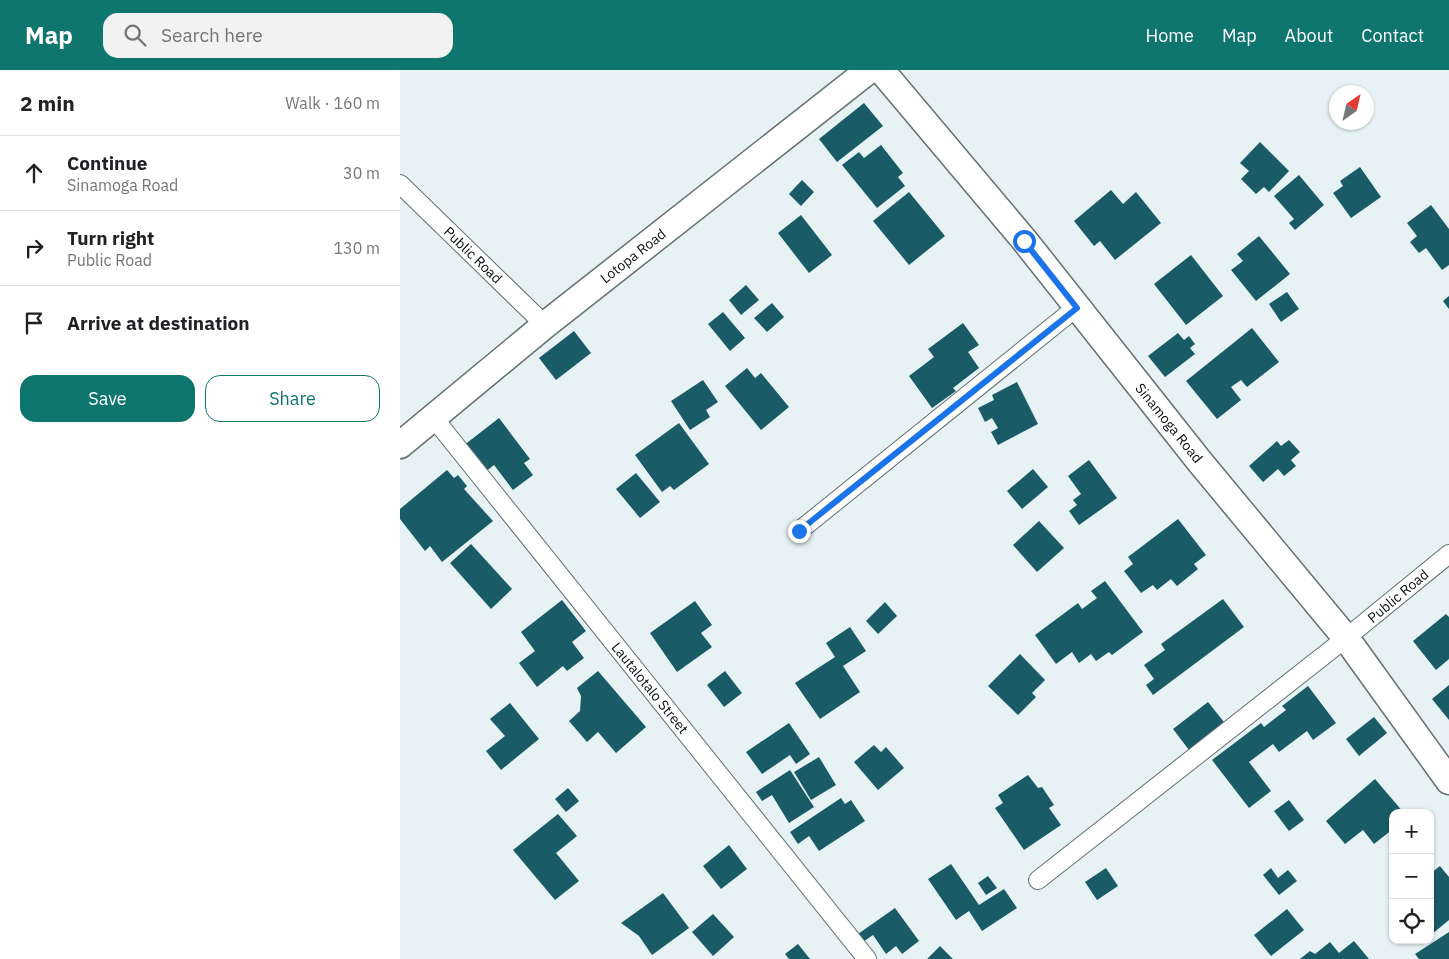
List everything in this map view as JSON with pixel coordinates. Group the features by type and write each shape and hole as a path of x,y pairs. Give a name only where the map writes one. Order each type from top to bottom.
{"street":[{"name":"Lotopa Road","path":"400,445 545,325 869,70"},
{"name":"Sinamoga Road","path":"882,70 1346,638 1449,781"},
{"name":"Public Road","path":"400,184 545,325"},
{"path":"799,531 1077,308"},
{"name":"Lautalotalo Street","path":"433,418 867,959"},
{"name":"Public Road","path":"1038,880 1346,638 1449,554"}],"building":[{"path":"864,103 883,126 837,162 819,139"},
{"path":"1260,142 1289,171 1269,192 1264,187 1256,194 1241,179 1249,171 1240,163"},
{"path":"881,145 903,173 898,177 905,186 877,208 842,165 859,152 864,158"},
{"path":"1360,167 1381,197 1351,218 1333,193 1343,186 1340,181"},
{"path":"1299,175 1324,205 1295,230 1289,223 1294,219 1274,196"},
{"path":"802,180 814,192 801,206 789,194"},
{"path":"1111,190 1123,204 1136,192 1161,223 1115,260 1100,241 1094,246 1074,221"},
{"path":"909,192 945,236 909,265 873,221"},
{"path":"1431,205 1449,229 1449,265 1442,270 1426,248 1419,253 1410,242 1417,236 1407,223"},
{"path":"801,215 832,255 809,273 778,233"},
{"path":"1259,236 1290,274 1256,301 1231,270 1243,261 1237,254"},
{"path":"1191,255 1223,296 1186,325 1154,284"},
{"path":"746,285 759,300 741,315 729,300"},
{"path":"1287,292 1299,309 1281,322 1269,304"},
{"path":"1449,296 1449,309 1443,301"},
{"path":"772,303 784,317 767,332 754,318"},
{"path":"723,312 745,338 730,351 708,324"},
{"path":"963,323 979,345 968,352 979,368 953,388 956,391 932,408 909,376 934,357 928,349"},
{"path":"1252,328 1279,362 1247,387 1241,380 1231,387 1241,400 1217,419 1186,381"},
{"path":"574,331 591,353 556,380 539,358"},
{"path":"1178,333 1184,340 1189,336 1195,344 1190,348 1195,354 1165,377 1148,356"},
{"path":"747,368 755,378 761,373 789,407 761,430 725,386"},
{"path":"703,380 718,402 706,410 710,417 690,430 671,401"},
{"path":"1017,382 1038,424 998,445 991,432 998,428 992,418 985,422 978,408 994,400 992,395"},
{"path":"499,418 530,459 524,463 533,475 513,490 494,465 484,473 463,446"},
{"path":"679,423 709,464 674,490 670,486 662,492 635,455"},
{"path":"1289,440 1300,452 1291,460 1296,466 1284,476 1278,469 1263,482 1249,466 1277,441 1281,446"},
{"path":"1089,460 1117,498 1079,525 1069,511 1077,505 1073,500 1081,494 1068,476"},
{"path":"1033,469 1048,487 1022,509 1007,491"},
{"path":"447,470 454,478 458,475 467,486 464,489 493,521 442,562 430,546 425,551 400,519 400,509"},
{"path":"636,473 660,502 640,518 616,489"},
{"path":"1178,519 1206,555 1194,564 1198,569 1177,586 1171,579 1157,590 1153,585 1141,593 1124,571 1133,564 1128,557"},
{"path":"1039,521 1064,548 1037,572 1013,545"},
{"path":"471,544 512,589 491,609 450,563"},
{"path":"1105,581 1143,632 1112,655 1109,652 1096,661 1091,654 1079,663 1072,652 1056,664 1035,635 1078,603 1082,609 1097,598 1091,591"},
{"path":"1223,599 1244,627 1153,695 1146,685 1154,679 1144,665 1165,650 1161,644"},
{"path":"562,600 586,631 572,642 584,658 567,671 563,666 537,687 519,663 535,651 521,632"},
{"path":"695,601 712,625 701,633 712,647 677,672 650,633"},
{"path":"885,602 897,616 878,634 866,621"},
{"path":"1446,614 1449,617 1449,659 1436,670 1413,641"},
{"path":"850,627 866,651 843,666 860,692 820,719 795,683 835,657 826,643"},
{"path":"1020,654 1045,680 1032,693 1036,697 1018,715 988,686"},
{"path":"598,671 646,727 616,753 598,732 587,742 569,721 580,711 581,696 577,688"},
{"path":"725,671 742,693 724,707 707,685"},
{"path":"1449,685 1449,720 1432,699"},
{"path":"1308,686 1336,723 1313,740 1307,731 1279,752 1273,744 1249,762 1271,791 1249,808 1212,760 1261,723 1264,727 1286,710 1282,706"},
{"path":"1208,702 1224,722 1189,750 1173,729"},
{"path":"510,703 539,739 501,770 486,751 505,736 490,719"},
{"path":"1374,717 1387,733 1359,756 1346,739"},
{"path":"789,723 810,754 796,764 790,755 762,774 746,752"},
{"path":"874,745 881,752 886,747 904,768 878,790 854,762"},
{"path":"819,757 836,785 811,800 794,772"},
{"path":"790,770 814,807 789,823 772,795 762,801 756,792"},
{"path":"1028,775 1038,788 1042,787 1054,805 1049,808 1061,825 1024,850 995,808 1003,803 998,795"},
{"path":"1375,779 1401,809 1389,809 1389,832 1374,844 1363,830 1345,844 1326,821"},
{"path":"568,788 579,801 566,812 555,799"},
{"path":"841,798 845,804 851,800 865,821 819,851 809,836 798,844 790,832"},
{"path":"1289,800 1304,820 1289,831 1274,811"},
{"path":"558,814 577,836 556,853 579,881 555,900 513,850"},
{"path":"729,845 747,869 721,889 703,866"},
{"path":"951,864 979,905 1004,889 1017,908 982,931 969,911 956,920 928,879"},
{"path":"1440,866 1449,877 1449,920 1434,932 1434,899 1434,871"},
{"path":"1106,868 1118,886 1097,900 1085,882"},
{"path":"1271,868 1278,878 1288,870 1297,881 1279,895 1263,875"},
{"path":"988,876 997,888 986,895 978,883"},
{"path":"663,893 689,928 652,955 639,936 621,923"},
{"path":"895,908 919,941 902,954 896,946 886,954 873,935 863,942 858,934"},
{"path":"1287,909 1304,930 1271,956 1254,935"},
{"path":"713,914 734,937 713,956 692,932"},
{"path":"1449,932 1449,959 1419,959 1415,954 1430,944 1434,944 1434,942"},
{"path":"1354,941 1369,959 1300,959 1310,951 1315,954 1330,942 1339,953"},
{"path":"798,944 810,959 789,959 785,954"},
{"path":"940,946 953,959 927,959"}],"route":[{"path":"799,531 1077,308 1024,241"}]}
